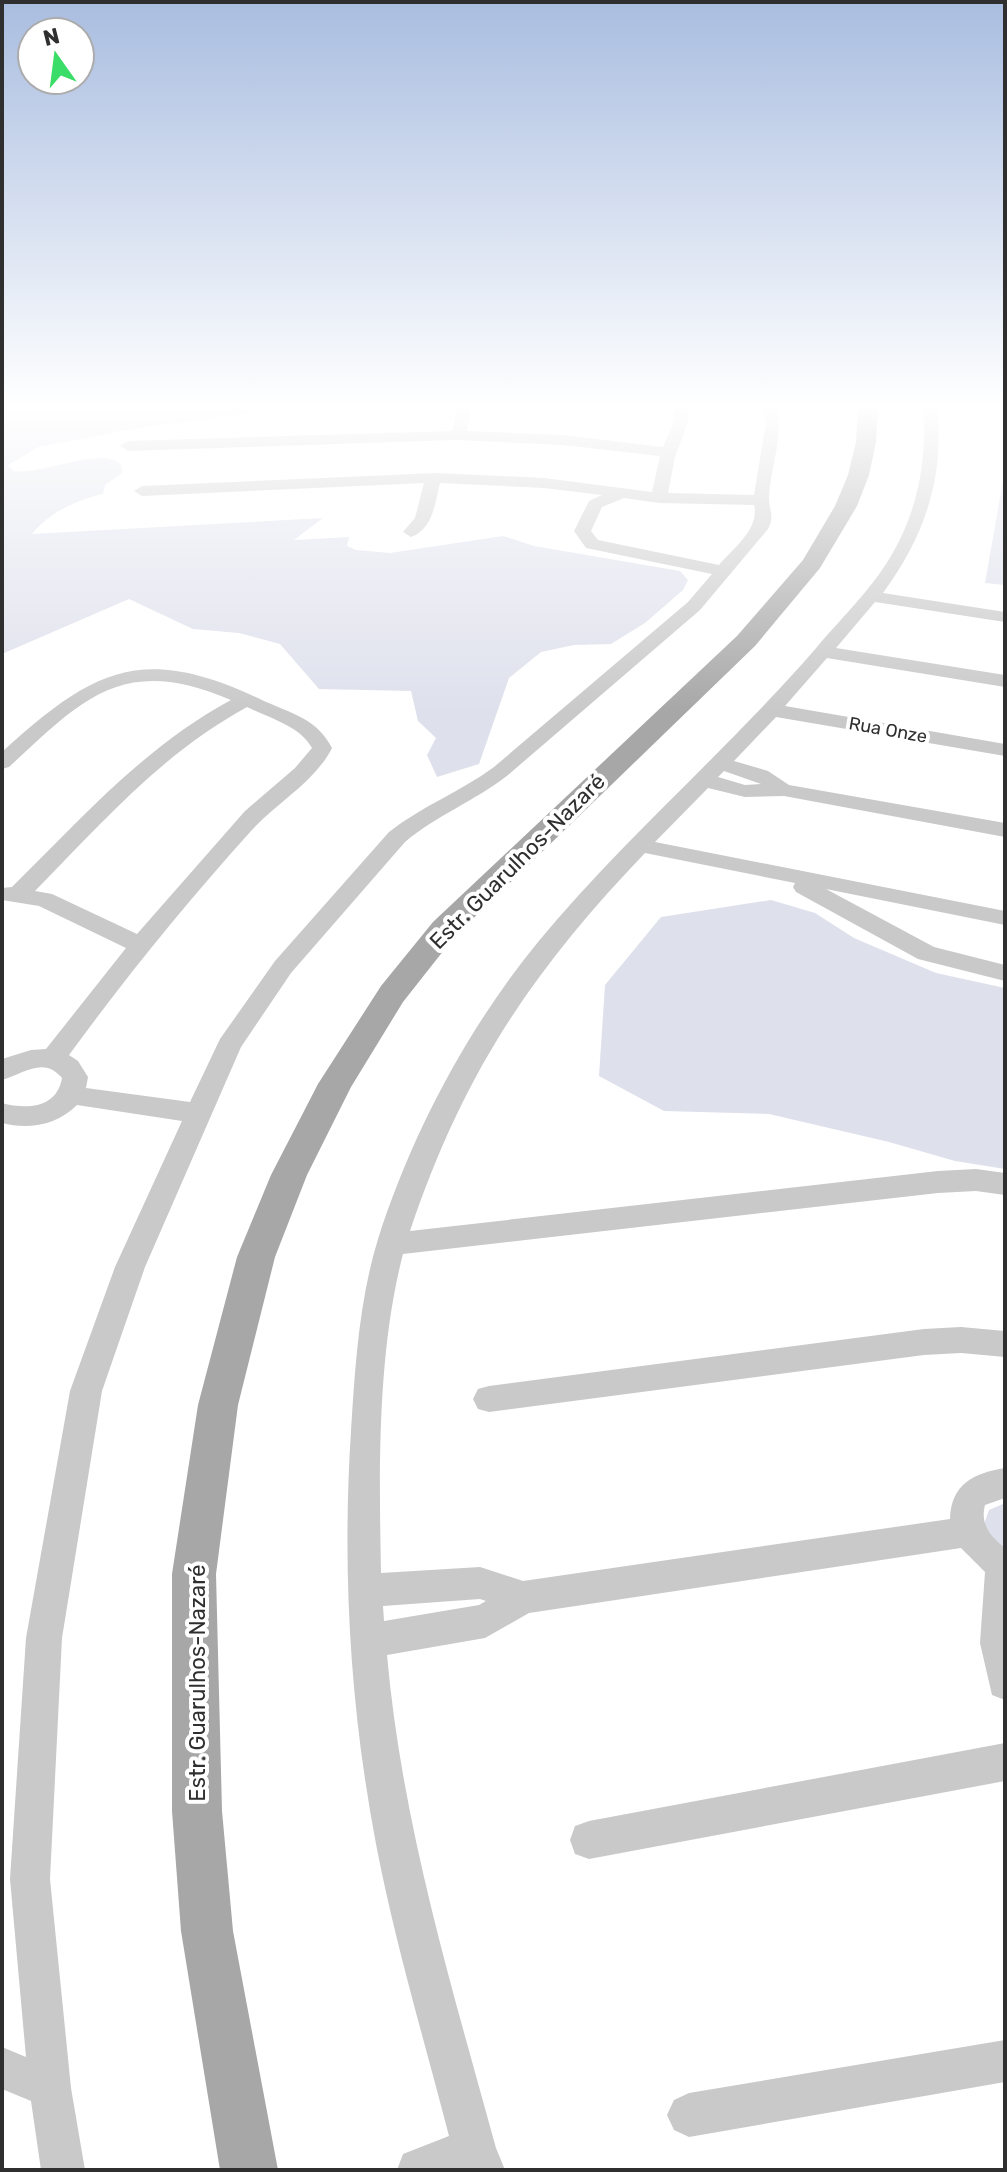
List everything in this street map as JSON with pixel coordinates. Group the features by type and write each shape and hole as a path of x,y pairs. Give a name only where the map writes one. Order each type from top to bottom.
{"main road":[{"name":"Estr. Guarulhos-Nazaré","path":"249,2170 207,1931 197,1811 194,1574 218,1405 256,1257 289,1175 341,1073 392,994 444,929 746,641 786,599 816,560 843,509"}],"street":[{"path":"411,532 423,519 425,509"},
{"path":"592,509 582,531 585,539 592,544 724,571"},
{"path":"63,2170 50,2088 30,1879 44,1638 86,1391 130,1267 229,1045 283,967 397,837 419,819 475,791 501,771 694,606 762,525 763,509"},
{"path":"419,2170 478,2159 397,1848 374,1716 366,1641 365,1456 373,1342 391,1244 423,1153 463,1072 506,1001 546,948 638,845 772,710 824,652 902,551 920,509"},
{"path":"870,596 1005,617"},
{"path":"824,652 1005,681"},
{"path":"2,763 59,713 119,677 146,675 195,681 245,700 314,733 322,748 320,756 254,814 141,946 53,1058"},
{"path":"10,894 148,764 207,721 245,700"},
{"name":"Rua Onze","path":"772,710 1005,750"},
{"path":"711,771 745,791 784,790 1005,830"},
{"path":"638,845 1005,918"},
{"path":"787,877 926,953 1005,973"},
{"path":"10,894 63,907 141,946"},
{"path":"2,1071 27,1059 53,1058 63,1062 75,1077 71,1095 53,1110 6,1122"},
{"path":"71,1095 197,1113"},
{"path":"391,1244 938,1182 976,1180 1005,1184"},
{"path":"489,1399 924,1342 961,1340 1005,1344"},
{"path":"1005,1483 982,1488 972,1495 965,1518 968,1532 987,1557 1003,1566 998,1643 1005,1682"},
{"path":"366,1641 485,1621 523,1597 968,1532"},
{"path":"364,1591 480,1583 523,1597"},
{"path":"589,1840 1005,1762"},
{"path":"689,2115 1005,2061"},
{"path":"2,2068 50,2088"}],"shaded area":[{"path":"2,509 62,509 32,534 323,518 294,540 349,537 347,546 356,550 390,553 503,536 534,546 680,571 688,580 683,590 645,623 611,644 574,645 541,652 509,678 479,764 437,777 427,755 436,738 418,721 411,691 319,689 280,644 239,633 193,629 129,599 2,654"},
{"path":"998,509 1005,509 1005,585 985,583"},
{"path":"771,900 815,913 854,938 936,973 1005,988 1005,1169 955,1161 769,1114 664,1111 599,1076 605,985 661,917"},
{"path":"1005,1503 1005,1551 998,1548 984,1524 989,1510"}]}
